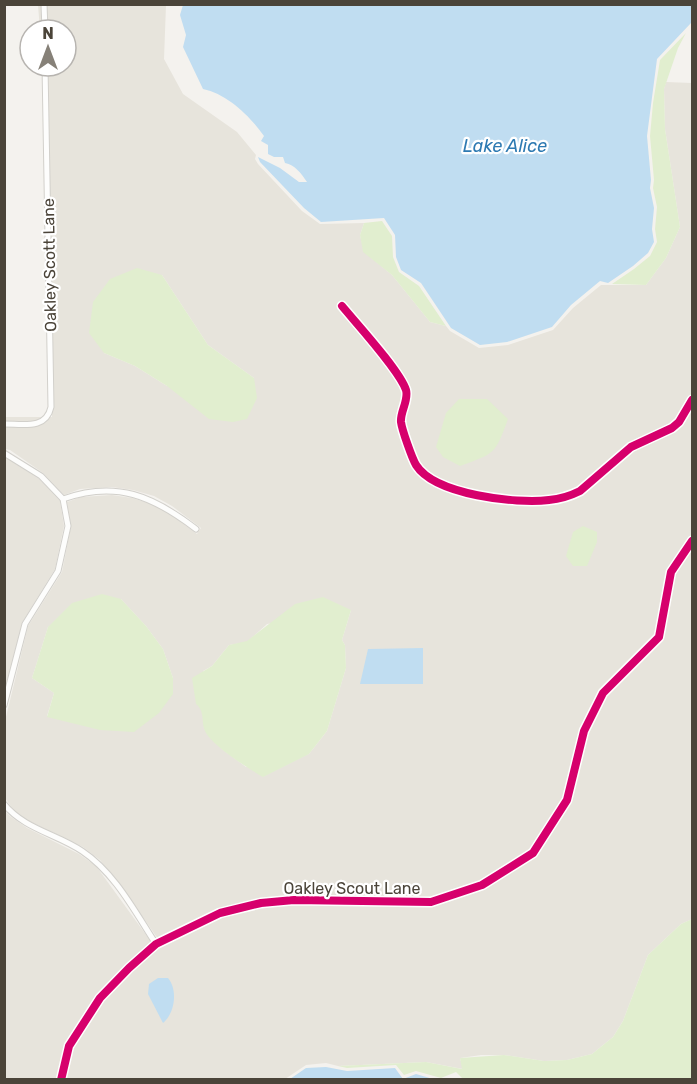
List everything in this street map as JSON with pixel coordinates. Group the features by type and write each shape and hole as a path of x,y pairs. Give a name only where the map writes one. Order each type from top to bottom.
{"street":[{"name":"Oakley Scott Lane","path":"4,424 36,424 45,420 50,414 51,407 45,78"},
{"path":"342,306 399,377 407,392 401,421 416,465 436,483 466,493 530,501 570,496 580,491 631,447 672,428 679,422 693,400"},
{"path":"4,453 41,476 63,499 68,526 58,571 25,624 4,705"},
{"path":"63,499 80,493 112,491 132,494 153,500 196,529"},
{"name":"Oakley Scout Lane","path":"60,1080 69,1046 100,998 156,944 220,913 261,903 321,900 430,902 482,885 533,853 567,800 584,730 603,693 629,664 659,638 671,572 693,541"},
{"path":"4,804 12,814 81,850 98,863 156,944"}],"shaded area":[{"path":"38,5 166,5 164,59 183,94 237,132 256,155 255,159 258,164 302,211 320,224 364,223 360,235 364,252 392,275 430,322 446,326 450,331 479,348 508,345 553,330 573,308 601,285 646,285 666,258 680,227 665,129 664,89 666,82 692,83 692,393 670,425 629,444 578,488 550,496 530,498 467,489 437,479 419,463 404,421 410,393 402,375 343,301 337,306 397,380 403,393 397,422 414,468 435,487 465,497 530,505 571,500 581,495 633,450 674,432 682,424 692,407 692,537 668,569 656,635 600,691 581,730 564,799 531,850 480,881 430,898 294,896 261,899 218,909 158,939 100,860 83,847 29,821 14,811 5,798 5,721 28,626 62,572 71,526 67,502 81,497 112,495 132,498 152,504 169,513 197,534 201,528 172,506 154,496 133,490 112,487 80,489 64,495 43,473 10,450 5,449 5,417 52,417 50,222 43,78 78,78 78,18 39,18","holes":["162,275 208,345 254,378 167,386 135,366 104,353","121,599 163,649 173,678 47,716 54,693 32,678 48,627","351,610 342,640 345,645 346,668 327,731 309,754 246,767 222,749 201,708 203,671 212,666 229,645 247,642 267,624"]},
{"path":"5,457 39,479 60,501 64,526 55,569 22,623 5,689"},
{"path":"692,546 692,919 681,924 648,955 623,1021 613,1037 592,1054 567,1060 544,1061 504,1055 481,1055 460,1058 463,1069 426,1062 338,1066 326,1063 306,1065 285,1079 64,1080 72,1048 103,1001 131,971 158,947 221,917 261,907 294,904 432,906 483,888 535,856 570,803 587,732 606,695 662,638 674,573"},
{"path":"4,810 27,828 79,854 96,866 152,943 126,965 97,996 66,1044 57,1079 5,1078"}],"green space":[{"path":"686,33 678,48 664,89 665,129 680,227 666,258 646,285 612,284 650,256 657,242 655,229 657,207 653,188 650,136 653,103 660,60"},
{"path":"382,221 392,236 393,257 399,272 419,286 446,326 430,322 392,275 363,252 360,235 364,223"},
{"path":"137,268 162,275 208,345 254,378 257,398 247,419 233,422 209,419 167,386 135,366 104,353 89,333 93,302 110,279"},
{"path":"459,399 487,399 508,419 493,451 460,466 443,457 436,447 446,413"},
{"path":"583,526 597,532 597,542 587,566 573,566 566,556 573,532"},
{"path":"102,594 121,599 146,626 163,649 173,678 173,694 159,713 134,732 100,730 47,717 54,693 32,678 48,627 72,603"},
{"path":"323,597 351,610 342,640 345,645 346,668 327,731 309,754 263,777 231,756 209,737 204,728 201,710 196,704 192,678 212,666 229,645 247,641 295,604"},
{"path":"692,919 692,1079 464,1080 456,1072 441,1078 416,1071 404,1075 396,1065 347,1068 338,1066 426,1062 462,1069 460,1058 504,1055 544,1061 567,1060 592,1054 613,1037 623,1021 648,955 681,924"}],"water":[{"name":"Lake Alice","path":"183,5 692,5 691,23 657,59 647,136 650,188 654,208 652,229 654,242 648,253 633,266 608,283 600,281 571,305 552,327 507,342 480,345 451,328 421,283 401,270 396,257 395,235 384,218 321,222 304,208 260,162 258,157 280,168 299,182 307,182 295,168 285,163 283,157 268,154 268,145 261,141 264,136 245,114 221,96 203,89 183,47 186,35 180,15"},
{"path":"423,648 423,684 360,684 368,649"},
{"path":"158,978 168,978 174,995 172,1008 163,1023 148,994 149,984"},
{"path":"326,1067 347,1071 395,1068 403,1079 290,1079 306,1068"},
{"path":"416,1074 433,1079 403,1079"}],"cycle path":[{"path":"342,306 387,360 406,390 401,422 416,465 440,484 458,490 497,499 535,501 561,498 580,491 631,447 672,428 679,422 692,400"},
{"path":"61,1080 69,1046 100,998 156,944 220,913 261,903 294,900 431,902 482,885 533,853 567,800 584,731 603,693 659,637 671,572 692,541"}]}
